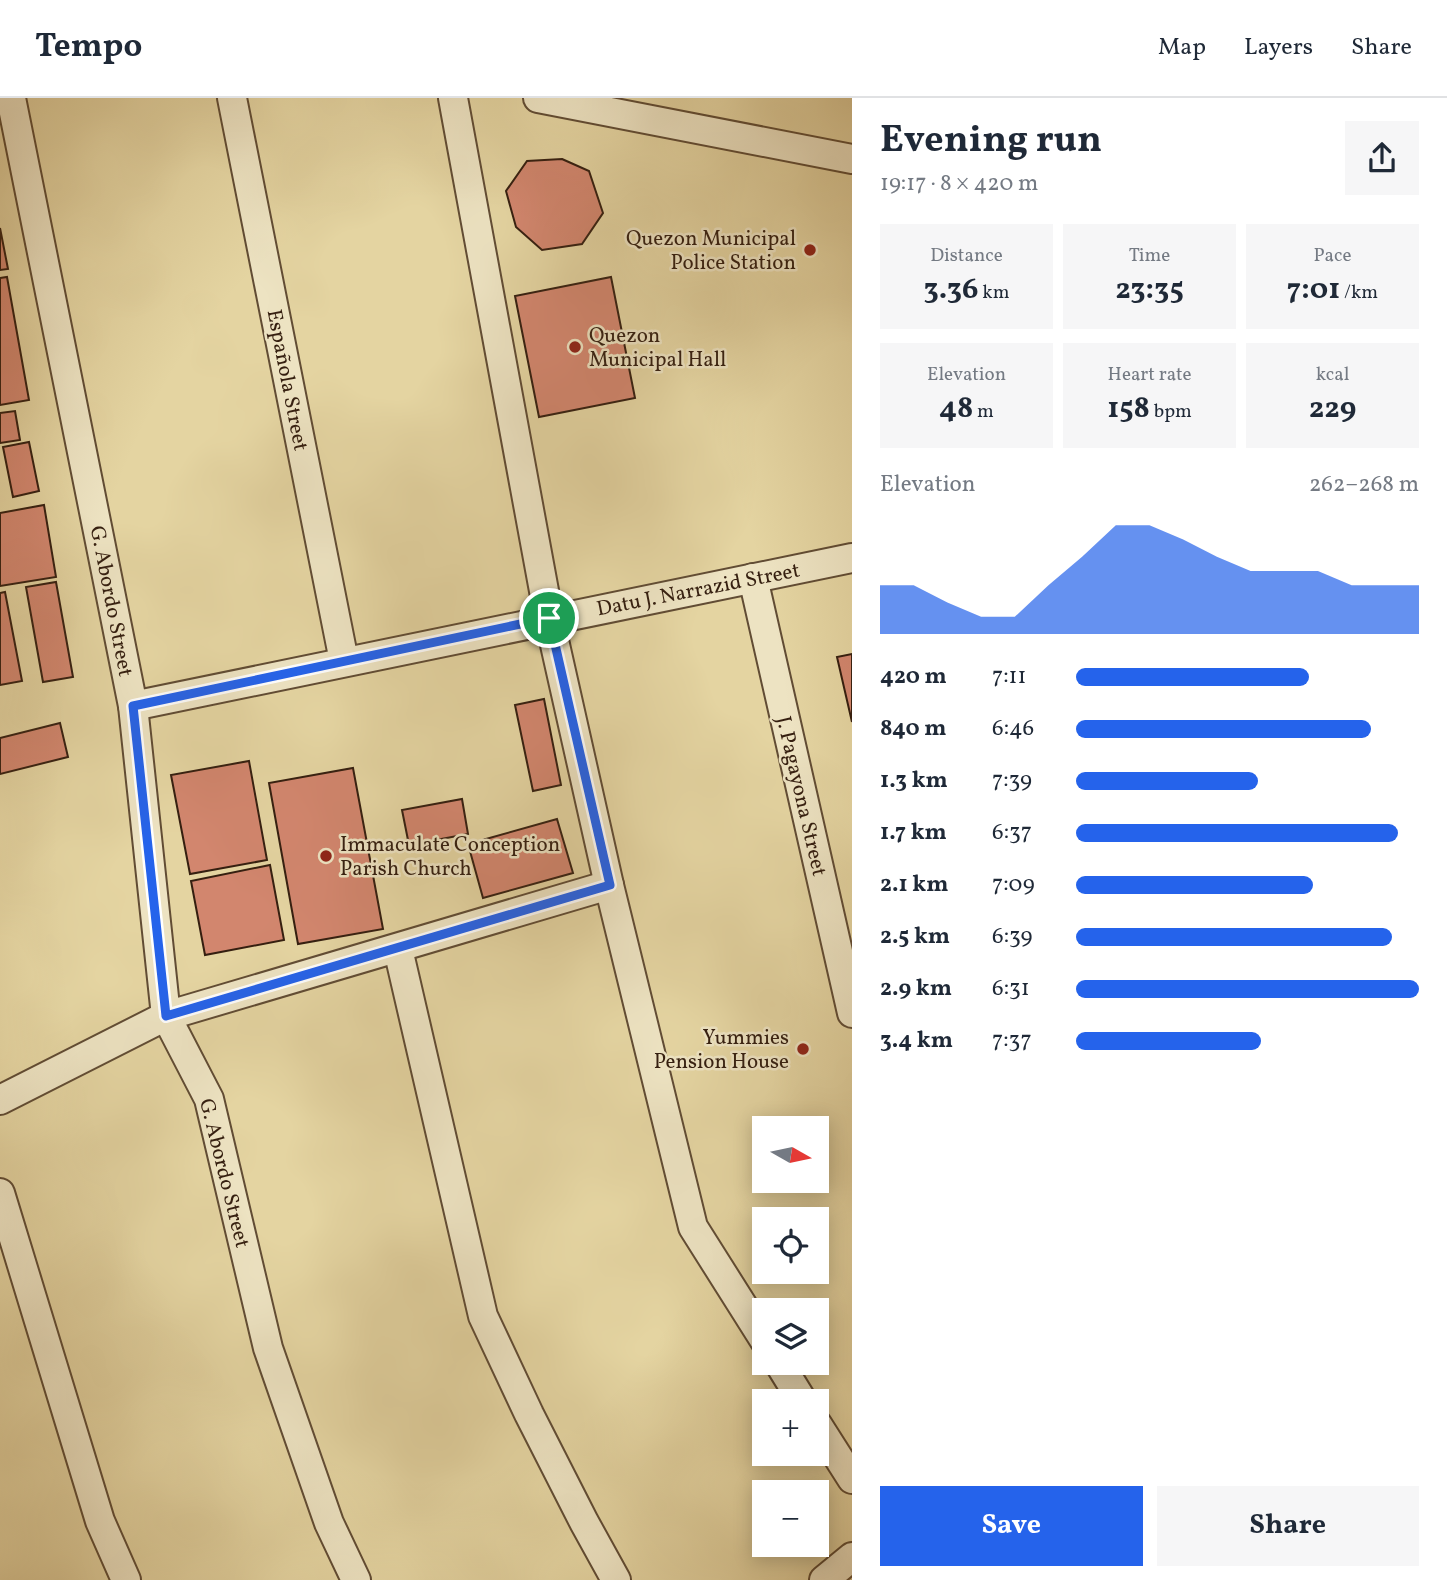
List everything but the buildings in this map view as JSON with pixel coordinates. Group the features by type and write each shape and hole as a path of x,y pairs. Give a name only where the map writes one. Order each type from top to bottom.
{"street":[{"name":"G. Abordo Street","path":"11,98 133,706 166,1016 209,1099 268,1348 329,1523 356,1580"},
{"name":"Española Street","path":"232,98 344,662"},
{"path":"453,98 549,618 693,1227 752,1320"},
{"path":"538,98 852,159"},
{"name":"Datu J. Narrazid Street","path":"133,706 549,618 852,558"},
{"name":"J. Pagayona Street","path":"753,578 852,1013"},
{"path":"0,1100 166,1016 610,885"},
{"path":"398,949 483,1317 541,1438 616,1580"},
{"path":"0,1193 100,1521 126,1580"},
{"path":"829,1443 852,1479"},
{"path":"824,1580 852,1557"}],"place":[{"name":"Quezon Municipal Police Station","path":"810,250"},
{"name":"Quezon Municipal Hall","path":"575,347"},
{"name":"Immaculate Conception Parish Church","path":"326,856"},
{"name":"Yummies Pension House","path":"803,1049"}],"route":[{"path":"549,618 610,885 166,1016 133,706 549,618"}]}
